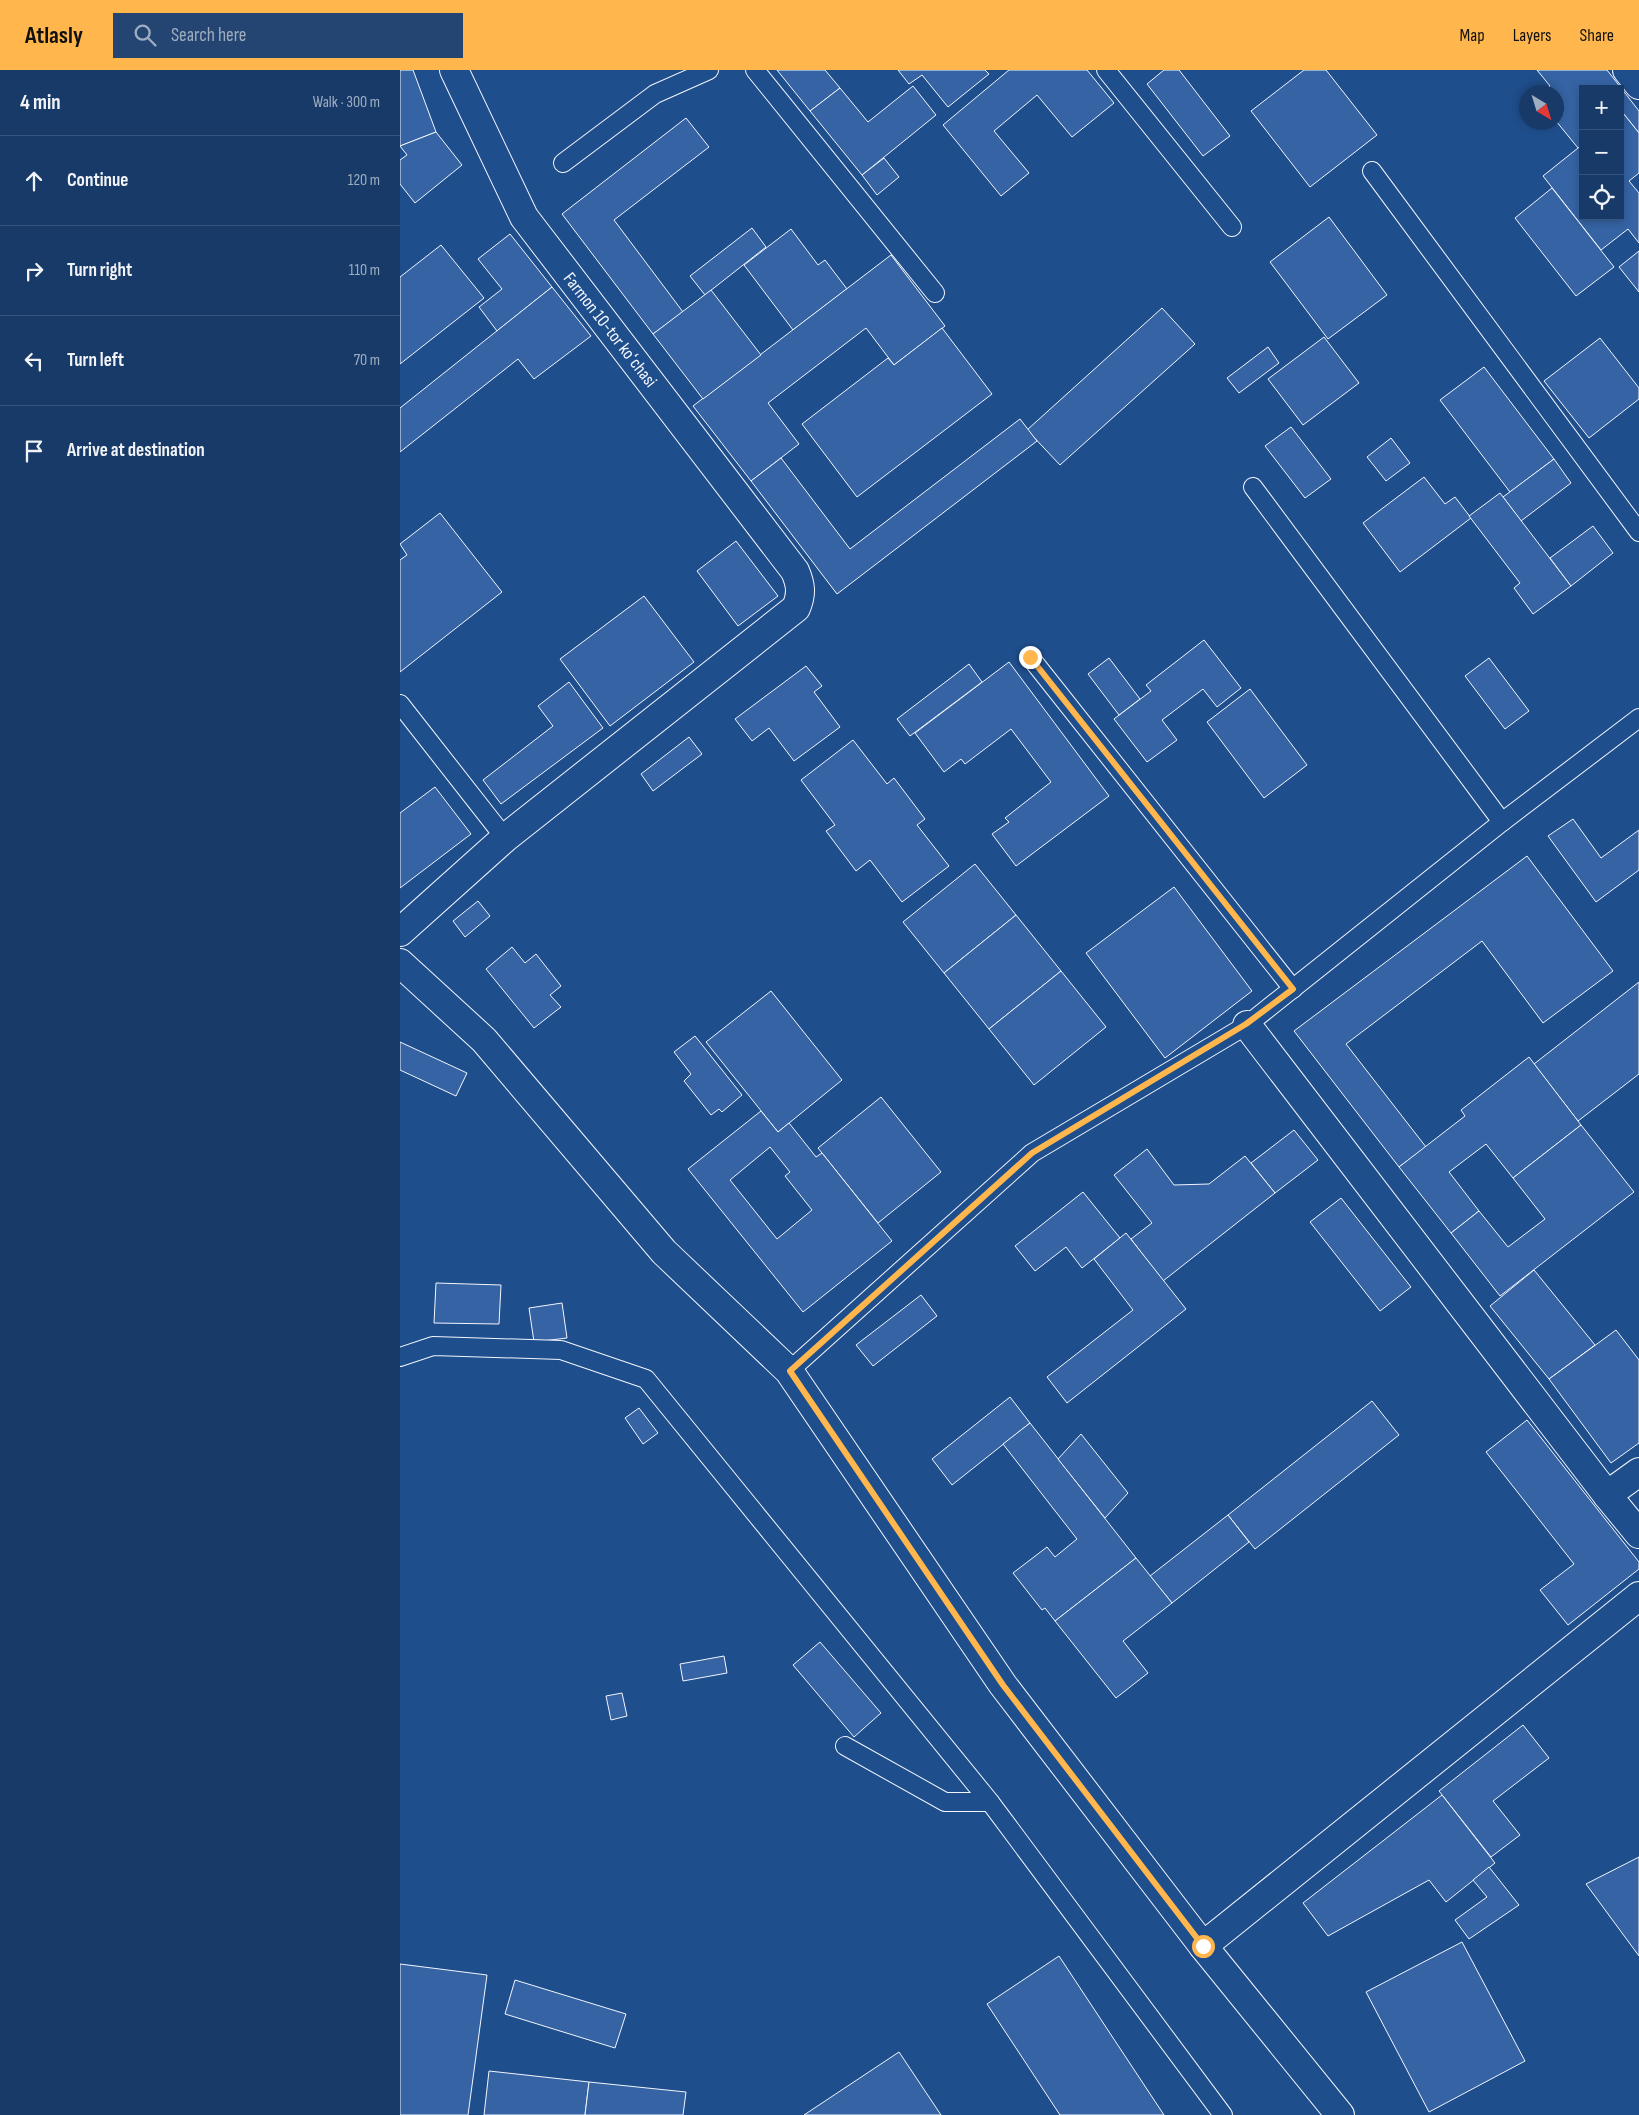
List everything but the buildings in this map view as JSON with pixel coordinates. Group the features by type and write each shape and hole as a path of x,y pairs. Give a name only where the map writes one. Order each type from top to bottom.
{"street":[{"name":"Farmon 10-tor koʻchasi","path":"454,70 524,217 795,571 801,584 801,597 796,608 505,838"},
{"path":"1627,70 1639,85"},
{"path":"400,932 505,838"},
{"path":"400,963 484,1040 664,1252 790,1371 1003,1685 1203,1946 1340,2115"},
{"path":"1246,1024 1607,1495 1639,1534"},
{"path":"1607,1495 1639,1472"},
{"path":"1203,1946 1639,1596"}],"lane":[{"path":"563,163 655,94 710,70"},
{"path":"755,70 935,293"},
{"path":"1106,70 1232,227"},
{"path":"1372,171 1639,532"},
{"path":"1253,487 1502,822"},
{"path":"1030,657 1293,989"},
{"path":"400,704 505,838"},
{"path":"790,1371 1032,1153 1246,1024 1293,989 1502,822 1639,718"},
{"path":"400,1357 433,1346 561,1350 646,1379 990,1802 1224,2115"},
{"path":"845,1746 945,1802 990,1802"}],"route":[{"path":"1030,657 1293,989 1246,1024 1032,1153 790,1371 1003,1685 1203,1946"}]}
